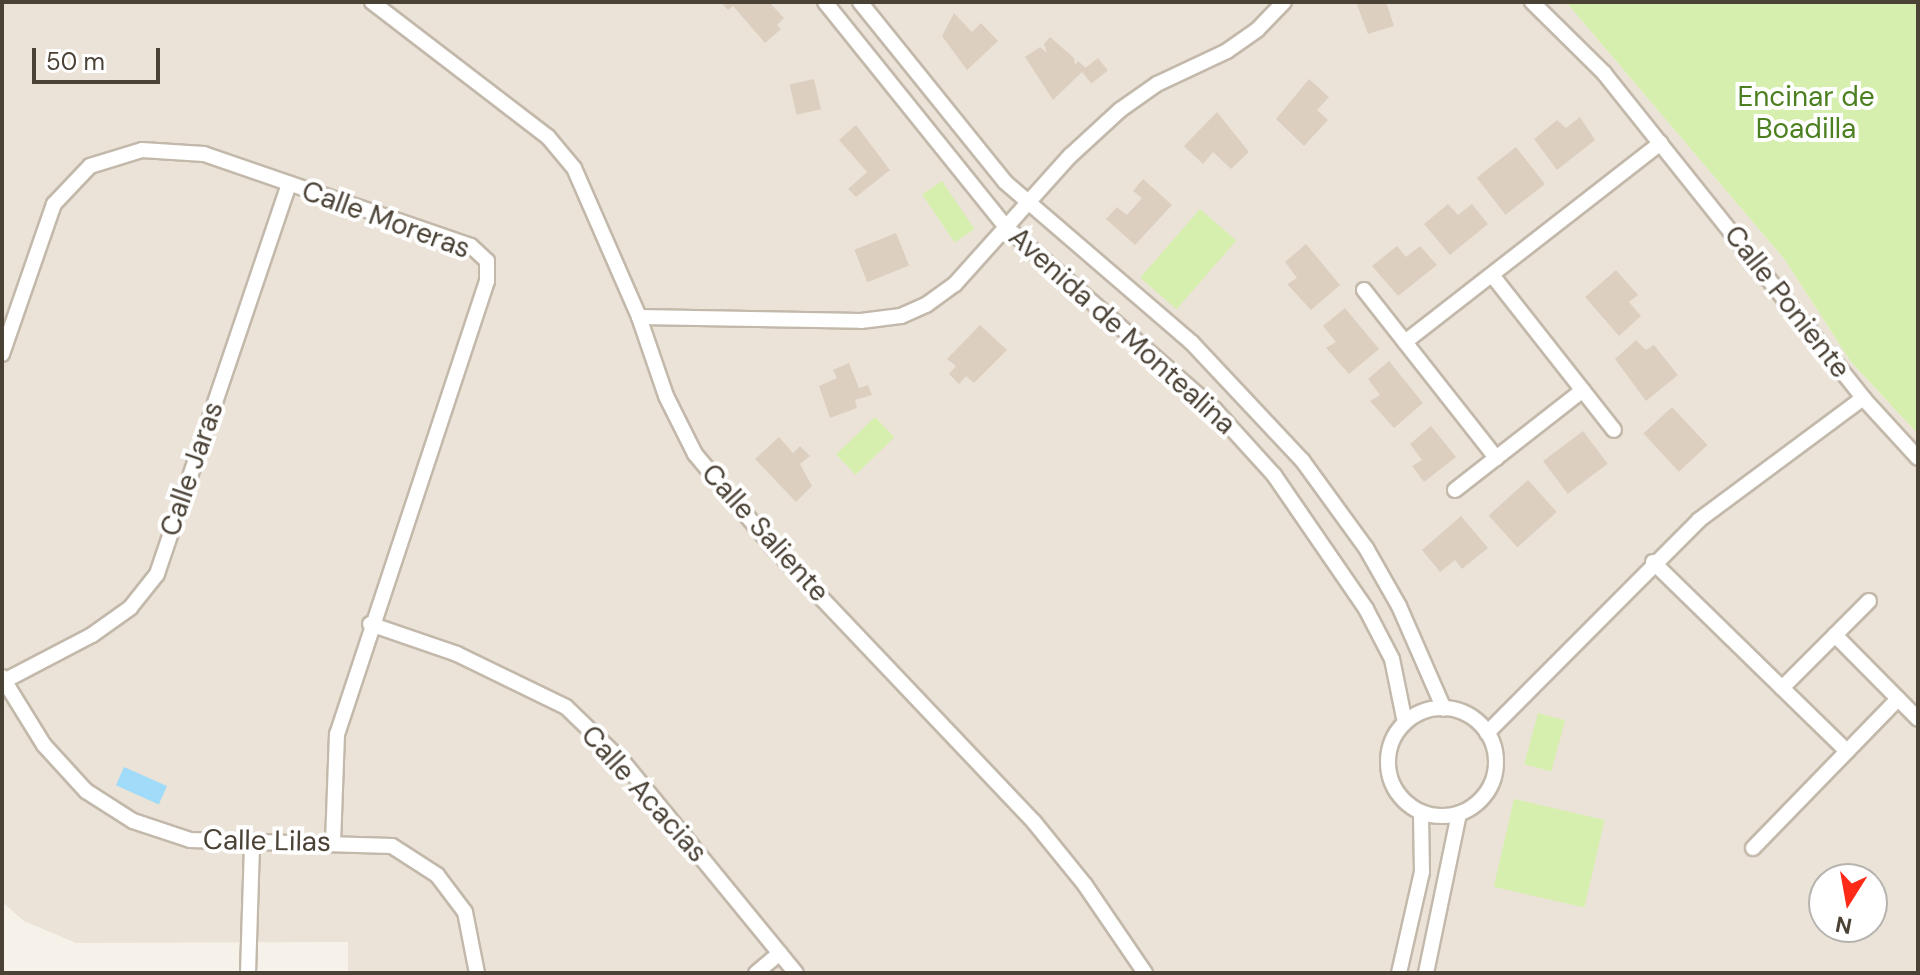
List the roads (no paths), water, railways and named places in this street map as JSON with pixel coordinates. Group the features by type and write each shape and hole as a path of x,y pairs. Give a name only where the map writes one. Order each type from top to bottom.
{"street":[{"name":"Calle Saliente","path":"372,2 548,137 574,168 639,317 660,382 695,454 774,548 1034,822 1085,885 1145,973"},
{"name":"Avenida de Montealina","path":"825,2 1005,226 1168,366 1274,475 1366,609 1392,659 1405,723"},
{"name":"Avenida de Montealina","path":"860,2 1026,204 1192,343 1302,460 1366,548 1399,606 1444,709"},
{"path":"639,317 691,314 815,322 901,316 955,284 1005,226 1120,110 1157,84 1227,51 1284,2"},
{"name":"Calle Poniente","path":"1532,2 1604,73 1863,398 1918,458"},
{"path":"1405,342 1661,143"},
{"name":"Calle Moreras","path":"2,354 54,204 90,166 142,150 204,154 471,246 487,261 487,281 370,624 337,734 333,841"},
{"name":"Calle Jaras","path":"3,679 92,635 130,608 157,574 289,184"},
{"path":"1492,275 1614,430"},
{"path":"1364,290 1496,458"},
{"path":"1455,490 1583,390"},
{"path":"1487,733 1653,562 1699,520 1863,398"},
{"path":"1653,562 1847,751"},
{"path":"1782,688 1869,601"},
{"name":"Calle Acacias","path":"370,624 457,654 566,707 624,763 796,973"},
{"path":"1835,635 1918,719"},
{"name":"Calle Lilas","path":"3,679 44,745 86,791 133,821 190,840 252,844 333,841 392,846 437,875 465,912 477,973"},
{"path":"1753,848 1898,699"},
{"path":"1444,709 1461,712 1487,733 1496,756 1493,780 1480,801 1459,814 1421,812 1403,800 1391,782 1390,750 1405,723 1444,709"},
{"path":"1399,973 1422,872 1421,812"},
{"path":"1426,973 1459,814"},
{"path":"248,973 252,844"},
{"path":"756,973 780,953"}],"water":[{"path":"124,767 167,786 159,804 116,785"}],"park label":[{"name":"Encinar de Boadilla","path":"1806,113"}]}
